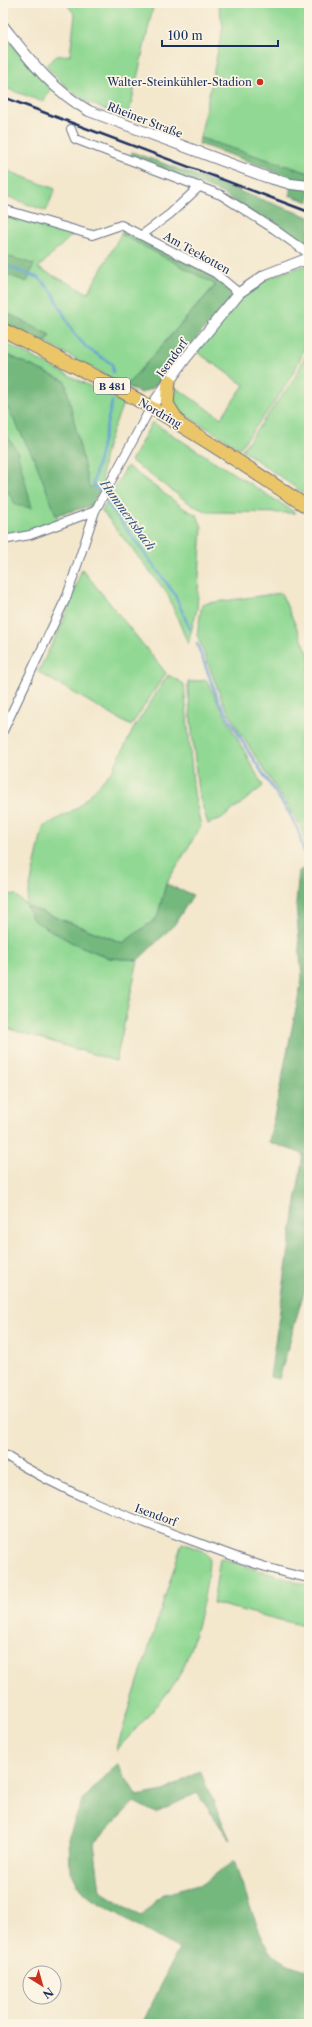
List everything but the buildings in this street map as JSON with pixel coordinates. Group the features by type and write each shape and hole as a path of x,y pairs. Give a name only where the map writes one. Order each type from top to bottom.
{"main road":[{"name":"Nordring","path":"3,330 74,365 151,407 309,508"},
{"path":"169,381 166,395 167,404 182,426"}],"street":[{"name":"Rheiner Straße","path":"3,26 47,80 68,99 89,111 266,177 291,184 309,186"},
{"path":"71,129 75,139 221,195 274,229 309,254"},
{"path":"142,235 170,214 200,186"},
{"name":"Am Teekotten","path":"3,209 92,235 121,225 215,273 239,293"},
{"name":"Isendorf","path":"3,731 67,596 96,508 151,407 221,313 239,293 265,275 309,258"},
{"path":"3,540 30,535 96,508"},
{"name":"Isendorf","path":"3,1454 28,1470 123,1515 283,1572 309,1578"}],"green space":[{"path":"66,3 154,3 128,118 103,109 82,99 64,85 46,65 57,56 70,55 75,15"},
{"name":"Walter-Steinkühler-Stadion","path":"218,3 309,3 309,173 200,138 223,26"},
{"path":"3,34 51,90 43,102 3,87"},
{"path":"200,138 309,173 309,202 289,195 293,181 259,165 199,144"},
{"path":"132,152 309,217 309,250 222,193 130,157"},
{"path":"3,169 55,189 46,211 3,195"},
{"path":"3,212 74,233 38,268 88,293 121,234 216,284 126,386 46,343 50,335 3,311"},
{"path":"123,230 213,276 235,294 153,388 141,393 126,386 216,285 121,234"},
{"path":"3,255 34,264 27,282 3,273"},
{"path":"309,264 310,313 306,345 282,392 240,448 180,412 173,400 174,391 176,388 221,418 244,385 197,352 233,306 250,290 272,277"},
{"path":"3,311 50,335 46,343 3,323"},
{"path":"3,342 123,403 105,454 102,475 103,485 89,488 65,381 3,353"},
{"path":"308,351 309,429 304,437 309,441 309,497 242,450 294,379"},
{"path":"3,353 65,381 89,487 103,485 91,506 56,515 35,460 3,399"},
{"path":"3,399 35,460 59,520 31,532 3,538 3,484 16,505 17,451 3,430"},
{"path":"152,422 296,513 207,512 192,505 131,461"},
{"path":"3,430 17,451 32,508 16,505 3,484"},
{"path":"127,466 185,509 197,515 202,527 197,609 188,644 167,593 102,511"},
{"path":"82,569 166,673 131,726 38,672 62,624"},
{"path":"281,593 309,655 309,854 301,827 239,731 222,700 197,635 202,604"},
{"path":"168,675 184,684 194,793 201,826 166,884 157,918 123,943 27,906 33,920 71,942 109,958 138,960 116,1061 3,1027 3,893 16,895 26,905 43,827 77,808 112,771 134,728"},
{"path":"207,680 263,786 224,817 208,824 198,792 188,690 188,682"},
{"path":"309,865 309,1274 279,1379 270,1377 303,1154 269,1142 302,979 296,904 299,871"},
{"path":"166,884 193,895 174,925 138,960 109,958 71,942 33,920 26,906 123,943 157,918"},
{"path":"182,1543 204,1551 209,1558 206,1587 193,1642 187,1659 174,1684 116,1751"},
{"path":"220,1558 309,1586 309,1636 302,1634 304,1626 213,1603"},
{"path":"117,1764 137,1796 164,1791 200,1771 230,1840 197,1793 156,1813 134,1802 94,1843 100,1891 141,1916 161,1895 202,1884 234,1861 251,1910 262,1937 268,1947 280,1960 309,1970 309,2024 142,2024 179,1949 88,1897 78,1885 70,1869 69,1836 82,1801"}],"waterway":[{"name":"Hummertsbach","path":"3,265 39,278 52,292 73,332 87,348 112,364 113,372"},
{"name":"Hummertsbach","path":"112,402 93,484 174,593 190,629"},
{"name":"Hummertsbach","path":"197,644 218,699 248,751 289,813 298,830 309,872"}],"railway":[{"path":"3,97 309,212"}],"place":[{"name":"Walter-Steinkühler-Stadion","path":"260,82"}]}
